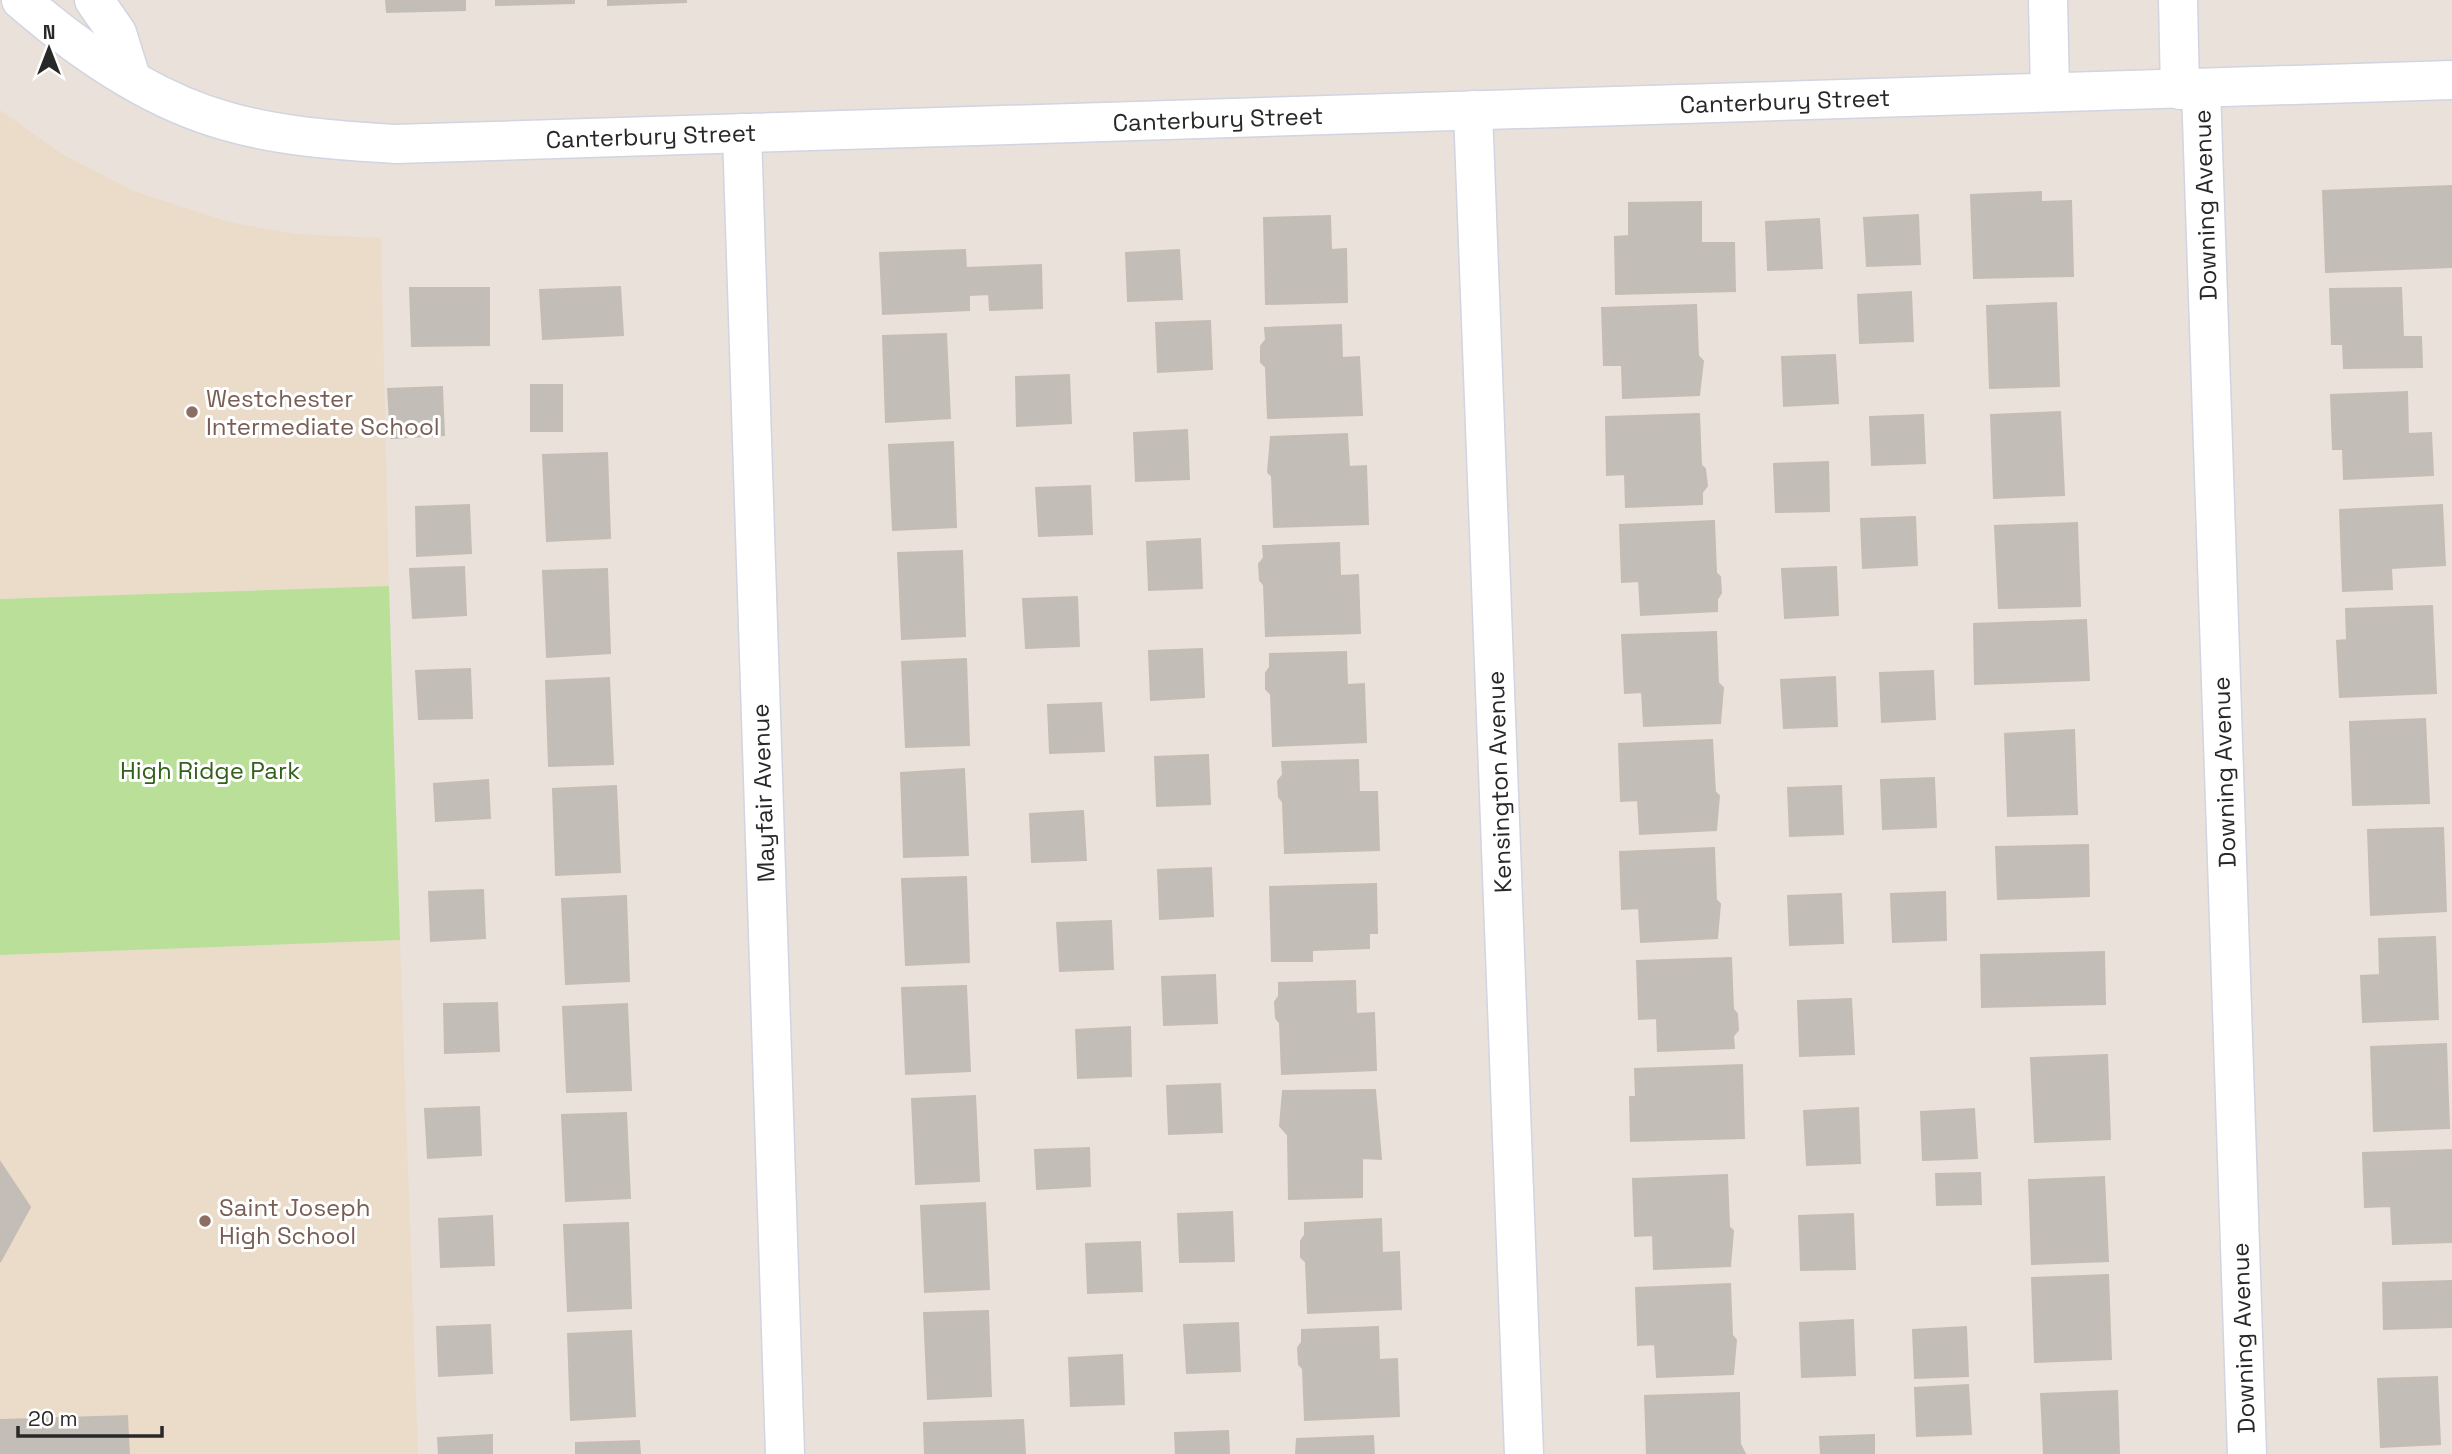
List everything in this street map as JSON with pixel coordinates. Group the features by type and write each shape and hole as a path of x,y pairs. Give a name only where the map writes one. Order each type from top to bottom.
{"street":[{"name":"Canterbury Street","path":"21,0 60,33 131,78 155,92 224,121 319,139 395,144 2452,80"},
{"path":"94,0 117,33 131,78"},
{"path":"2048,0 2050,92"},
{"name":"Downing Avenue","path":"2178,0 2190,89 2247,1454"},
{"name":"Kensington Avenue","path":"1473,110 1524,1454"},
{"name":"Mayfair Avenue","path":"742,133 785,1454"}],"shaded area":[{"name":"Westchester Intermediate School","path":"0,110 62,154 134,191 229,222 296,234 381,238 389,586 0,599"},
{"name":"Saint Joseph High School","path":"400,940 418,1454 0,1454 0,955"}],"green space":[{"name":"High Ridge Park","path":"389,586 400,940 0,955 0,599"}],"building":[{"path":"386,0 465,0 465,10 387,12"},
{"path":"496,0 574,0 574,3 496,5"},
{"path":"608,0 686,0 686,2 608,5"},
{"path":"2452,186 2452,267 2326,272 2323,191"},
{"path":"2041,192 2041,202 2071,201 2073,276 1974,278 1971,195"},
{"path":"1701,202 1701,243 1734,243 1735,291 1616,294 1615,237 1629,236 1629,203"},
{"path":"1918,215 1920,264 1867,266 1864,218"},
{"path":"1330,216 1331,250 1346,249 1347,302 1266,304 1264,218"},
{"path":"1819,219 1822,268 1768,270 1766,222"},
{"path":"965,250 966,268 1041,265 1042,308 990,310 989,294 969,295 969,310 883,314 880,253"},
{"path":"1179,250 1182,299 1128,301 1126,253"},
{"path":"620,287 623,335 543,339 540,290"},
{"path":"410,288 489,288 489,345 412,346"},
{"path":"2401,288 2403,337 2421,337 2422,367 2344,368 2343,344 2332,344 2330,289"},
{"path":"1911,292 1913,341 1860,343 1858,295"},
{"path":"2056,303 2059,386 1990,388 1987,306"},
{"path":"1696,305 1698,356 1703,361 1699,395 1623,398 1622,365 1604,365 1602,308"},
{"path":"1210,321 1212,369 1158,372 1156,323"},
{"path":"1341,325 1342,358 1359,357 1362,415 1268,418 1266,367 1261,362 1261,346 1266,340 1265,328"},
{"path":"946,334 950,418 886,422 883,336"},
{"path":"1835,355 1838,403 1784,406 1782,357"},
{"path":"1069,375 1071,423 1017,426 1016,377"},
{"path":"531,385 562,385 562,431 531,431"},
{"path":"442,387 444,435 391,438 388,389"},
{"path":"2407,392 2408,434 2431,433 2433,475 2344,479 2343,449 2333,449 2331,395"},
{"path":"2060,412 2064,495 1994,498 1991,415"},
{"path":"1699,414 1701,465 1705,469 1707,486 1702,492 1702,504 1626,507 1625,474 1607,475 1606,417"},
{"path":"1923,415 1925,463 1872,465 1870,417"},
{"path":"1187,430 1189,479 1136,481 1134,433"},
{"path":"1347,434 1349,467 1366,466 1368,524 1274,527 1272,476 1268,472 1271,437"},
{"path":"953,442 956,527 893,530 889,445"},
{"path":"607,453 610,538 547,541 543,455"},
{"path":"1828,462 1829,511 1776,512 1774,464"},
{"path":"1090,486 1092,534 1039,536 1036,488"},
{"path":"469,505 471,553 417,556 416,507"},
{"path":"2442,505 2445,565 2391,568 2392,589 2343,591 2340,510"},
{"path":"1915,517 1917,565 1863,568 1861,519"},
{"path":"1714,521 1716,573 1720,577 1721,593 1717,599 1717,611 1641,615 1639,581 1622,582 1620,525"},
{"path":"2077,523 2080,606 1999,608 1995,526"},
{"path":"1200,539 1202,588 1149,590 1147,542"},
{"path":"1339,543 1340,576 1358,575 1360,633 1266,636 1264,585 1260,580 1259,564 1264,558 1263,546"},
{"path":"962,551 965,636 902,639 898,553"},
{"path":"464,567 466,615 413,618 410,569"},
{"path":"1836,567 1838,615 1785,618 1782,569"},
{"path":"607,569 610,653 547,657 543,571"},
{"path":"1077,597 1079,646 1026,648 1023,599"},
{"path":"2432,606 2436,693 2340,697 2337,641 2347,640 2346,609"},
{"path":"2086,620 2089,680 1975,684 1974,624"},
{"path":"1716,632 1718,683 1723,688 1720,723 1644,726 1642,692 1625,693 1622,635"},
{"path":"1202,649 1204,697 1151,700 1149,651"},
{"path":"1346,652 1347,685 1364,684 1366,742 1273,746 1271,694 1266,689 1270,654"},
{"path":"966,659 969,745 906,747 902,662"},
{"path":"470,669 472,718 419,719 416,671"},
{"path":"1933,671 1935,719 1882,722 1880,673"},
{"path":"1835,677 1837,726 1784,728 1781,680"},
{"path":"609,678 613,764 549,766 546,681"},
{"path":"1101,703 1104,751 1050,753 1048,705"},
{"path":"2425,719 2429,803 2353,805 2350,722"},
{"path":"2074,730 2077,814 2008,816 2005,734"},
{"path":"1712,740 1715,792 1719,796 1716,830 1640,834 1638,800 1621,801 1619,744"},
{"path":"1208,755 1210,804 1157,806 1155,757"},
{"path":"1358,760 1359,792 1377,792 1379,850 1285,853 1283,802 1279,797 1278,781 1283,775 1282,762"},
{"path":"964,769 968,855 904,857 901,773"},
{"path":"1934,778 1936,827 1883,829 1881,780"},
{"path":"488,780 490,818 436,821 434,784"},
{"path":"616,786 620,872 556,875 553,789"},
{"path":"1841,786 1843,834 1790,836 1788,788"},
{"path":"1083,811 1086,860 1032,862 1030,814"},
{"path":"2443,828 2446,911 2371,915 2368,830"},
{"path":"2088,845 2089,896 1998,899 1996,847"},
{"path":"1714,848 1716,900 1720,904 1717,938 1641,942 1639,908 1622,909 1620,852"},
{"path":"1211,868 1213,916 1160,919 1158,870"},
{"path":"966,877 969,962 906,965 902,879"},
{"path":"1376,884 1377,933 1369,933 1369,948 1312,950 1312,961 1272,961 1270,887"},
{"path":"483,890 485,938 431,941 429,892"},
{"path":"1945,892 1946,940 1893,942 1891,894"},
{"path":"1841,894 1843,943 1790,945 1788,896"},
{"path":"626,896 629,981 566,984 562,899"},
{"path":"1111,921 1113,969 1060,971 1057,923"},
{"path":"2435,937 2438,1019 2363,1022 2361,976 2380,975 2379,939"},
{"path":"2104,952 2105,1004 1982,1007 1981,955"},
{"path":"1731,958 1733,1009 1737,1014 1738,1030 1733,1036 1734,1048 1658,1051 1657,1018 1639,1019 1637,961"},
{"path":"1215,975 1217,1023 1164,1025 1162,977"},
{"path":"1355,981 1356,1014 1374,1013 1376,1070 1282,1074 1280,1023 1276,1018 1275,1002 1279,996 1279,983"},
{"path":"966,986 970,1071 906,1074 902,988"},
{"path":"1851,999 1854,1054 1800,1056 1798,1001"},
{"path":"497,1003 499,1051 445,1053 444,1004"},
{"path":"627,1004 631,1090 567,1092 563,1007"},
{"path":"1130,1027 1131,1076 1078,1078 1076,1030"},
{"path":"2446,1044 2449,1128 2374,1131 2371,1047"},
{"path":"2107,1055 2110,1139 2035,1142 2031,1058"},
{"path":"1742,1065 1744,1138 1631,1141 1630,1097 1636,1097 1635,1069"},
{"path":"1220,1084 1222,1132 1169,1134 1167,1086"},
{"path":"1375,1090 1381,1159 1362,1158 1362,1197 1289,1199 1288,1135 1280,1126 1283,1091"},
{"path":"975,1096 979,1181 916,1184 912,1099"},
{"path":"479,1107 481,1155 428,1158 425,1109"},
{"path":"1858,1108 1860,1163 1807,1165 1804,1111"},
{"path":"1974,1109 1977,1158 1923,1160 1921,1112"},
{"path":"626,1113 630,1198 566,1201 562,1115"},
{"path":"1089,1148 1090,1186 1037,1189 1035,1150"},
{"path":"2452,1150 2452,1242 2393,1244 2391,1206 2365,1207 2363,1153"},
{"path":"0,1162 30,1207 0,1262"},
{"path":"1980,1173 1981,1204 1937,1205 1936,1174"},
{"path":"1727,1175 1729,1227 1733,1231 1730,1266 1654,1269 1653,1235 1635,1236 1633,1179"},
{"path":"2104,1177 2108,1261 2032,1264 2029,1180"},
{"path":"985,1203 989,1289 925,1292 921,1206"},
{"path":"1232,1212 1234,1261 1180,1262 1178,1214"},
{"path":"1853,1214 1855,1269 1801,1270 1799,1216"},
{"path":"492,1216 494,1265 441,1267 439,1219"},
{"path":"1381,1219 1382,1253 1399,1252 1401,1309 1308,1313 1306,1262 1301,1257 1305,1223"},
{"path":"628,1223 631,1308 568,1311 564,1225"},
{"path":"1140,1242 1142,1291 1088,1293 1086,1244"},
{"path":"2108,1275 2111,1359 2035,1362 2032,1278"},
{"path":"2452,1281 2452,1327 2384,1329 2383,1283"},
{"path":"1730,1284 1732,1335 1736,1340 1733,1374 1657,1377 1655,1344 1638,1345 1636,1288"},
{"path":"988,1311 991,1396 928,1399 924,1313"},
{"path":"1853,1320 1855,1375 1802,1377 1800,1323"},
{"path":"1238,1323 1240,1371 1187,1373 1184,1325"},
{"path":"490,1325 492,1373 439,1376 437,1327"},
{"path":"1378,1327 1379,1360 1397,1359 1399,1416 1305,1420 1303,1369 1299,1364 1298,1348 1302,1342 1302,1330"},
{"path":"1966,1327 1968,1376 1915,1378 1913,1330"},
{"path":"631,1331 635,1416 571,1420 568,1334"},
{"path":"1122,1355 1124,1404 1071,1406 1069,1358"},
{"path":"2437,1377 2440,1444 2381,1447 2378,1379"},
{"path":"1968,1385 1971,1434 1917,1436 1915,1388"},
{"path":"2117,1391 2119,1454 2044,1454 2041,1394"},
{"path":"1739,1393 1740,1444 1745,1454 1647,1454 1645,1396"},
{"path":"127,1416 129,1454 0,1454 0,1420"},
{"path":"1023,1420 1025,1454 925,1454 924,1423"},
{"path":"1228,1431 1229,1454 1176,1454 1175,1433"},
{"path":"492,1435 492,1454 439,1454 438,1438"},
{"path":"1874,1435 1874,1454 1821,1454 1820,1437"},
{"path":"1373,1436 1374,1454 1296,1454 1297,1439"},
{"path":"639,1441 640,1454 576,1454 576,1443"}],"place":[{"name":"Westchester Intermediate School","path":"192,412"},
{"name":"Saint Joseph High School","path":"205,1221"}]}
